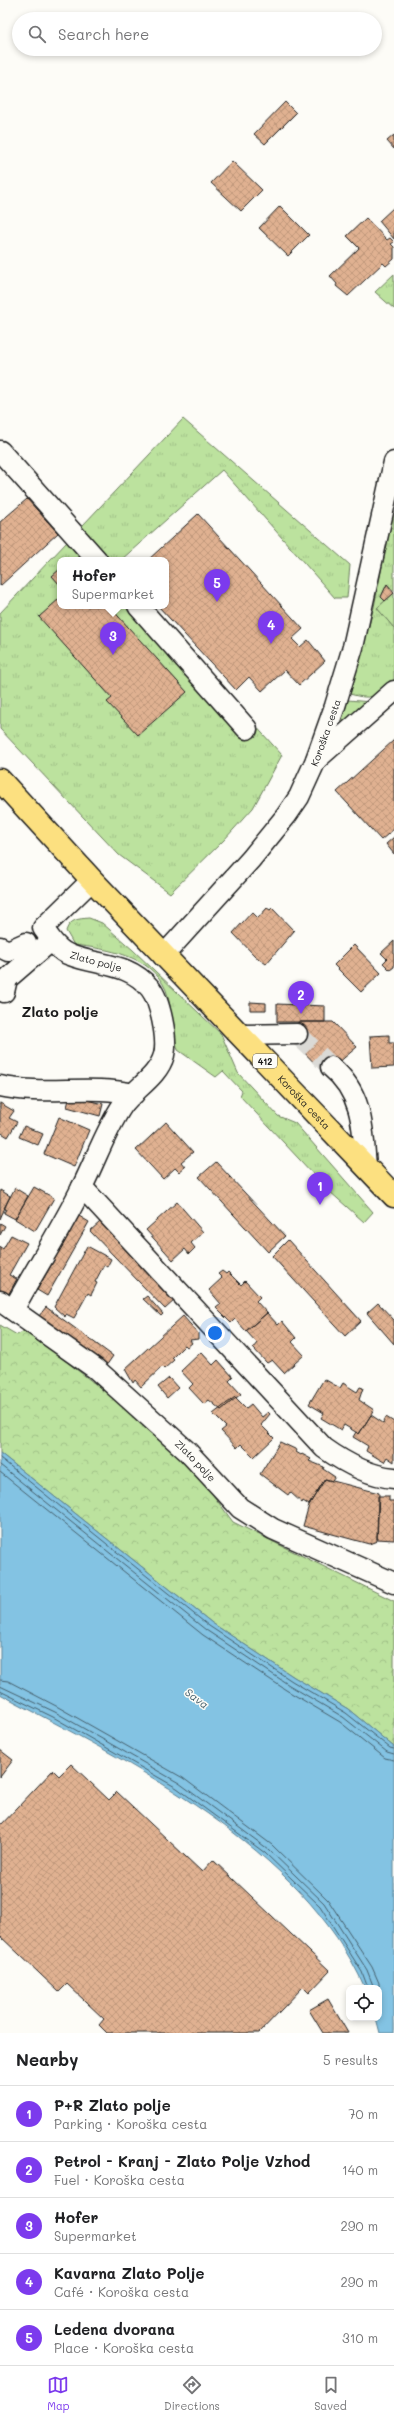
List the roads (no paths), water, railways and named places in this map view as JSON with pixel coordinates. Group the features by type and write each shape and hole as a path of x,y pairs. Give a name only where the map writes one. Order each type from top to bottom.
{"main road":[{"name":"Koroška cesta","path":"0,780 92,880 394,1196"}],"street":[{"path":"0,451 94,557"},
{"name":"Koroška cesta","path":"164,956 251,859 286,816 299,797 315,762 353,647 394,462"},
{"path":"141,609 247,728"},
{"path":"315,762 394,691"},
{"path":"4,992 7,979 51,941 43,928 92,880"},
{"name":"Zlato polje","path":"51,941 69,955 109,963 130,971 150,988 158,1004 166,1046 163,1057 147,1081 122,1106 82,1187 7,1305 96,1369 187,1451 240,1508 273,1528 394,1583"},
{"path":"0,947 8,951 26,943"},
{"path":"240,1035 297,1034"},
{"path":"331,1067 342,1076 355,1096 362,1119 366,1167"},
{"path":"0,1086 28,1091 113,1090 134,1094"},
{"path":"82,1187 324,1448 343,1461 362,1470 394,1478"}],"water":[{"name":"Sava","path":"0,1453 212,1623 294,1677 348,1709 394,1747 394,2033 380,2033 377,2021 382,2021 382,1985 363,1985 337,1938 300,1892 257,1851 208,1814 156,1780 103,1749 0,1694"}],"tunnel":[{"path":"297,1034 331,1067"}],"place":[{"name":"Ledena dvorana","path":"217,602"},
{"name":"Kavarna Zlato Polje","path":"271,644"},
{"name":"Hofer","path":"113,655"},
{"name":"Petrol - Kranj - Zlato Polje Vzhod","path":"301,1014"},
{"name":"P+R Zlato polje","path":"320,1205"}],"district":[{"name":"Zlato polje","path":"60,1011"}]}
